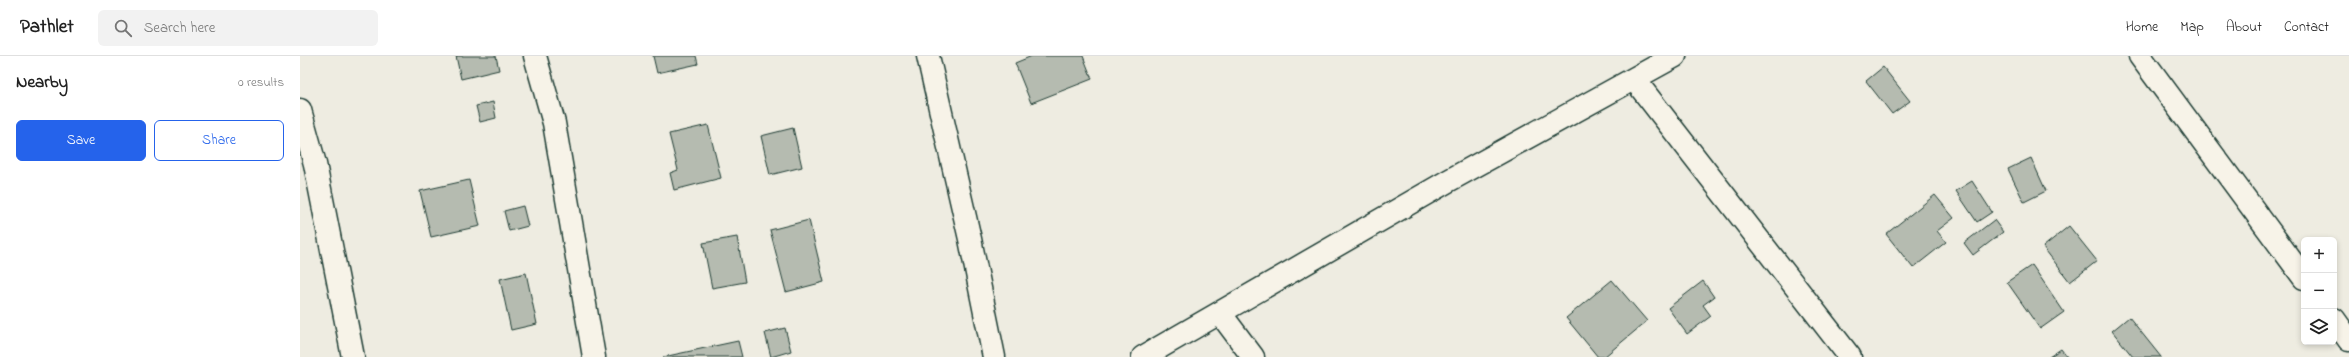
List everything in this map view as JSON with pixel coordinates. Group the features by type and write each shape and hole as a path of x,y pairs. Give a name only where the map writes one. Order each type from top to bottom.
{"street":[{"path":"535,56 554,123 594,357"},
{"path":"928,56 970,239 994,357"},
{"path":"1143,357 1448,181 1675,56"},
{"path":"2140,56 2301,274"},
{"path":"1634,79 1850,357"},
{"path":"300,110 315,164 353,357"},
{"path":"1220,313 1252,357"},
{"path":"2337,323 2349,340"}],"building":[{"path":"456,56 496,56 499,70 461,79"},
{"path":"653,56 696,56 698,64 657,73"},
{"path":"1032,56 1083,56 1092,79 1031,103 1015,63"},
{"path":"1883,67 1910,101 1892,114 1866,81"},
{"path":"493,102 496,118 480,122 476,106"},
{"path":"708,125 721,178 674,190 670,173 678,170 669,134"},
{"path":"793,128 802,167 770,175 761,136"},
{"path":"2031,158 2046,191 2024,202 2008,169"},
{"path":"469,180 480,226 431,237 420,191"},
{"path":"1972,181 1992,212 1977,222 1956,191"},
{"path":"1935,195 1954,218 1937,231 1946,242 1913,268 1886,234"},
{"path":"523,206 528,226 509,231 504,211"},
{"path":"809,220 824,282 786,292 770,230"},
{"path":"1994,220 2003,232 1973,255 1964,243"},
{"path":"2069,226 2097,261 2070,282 2043,247"},
{"path":"737,237 745,282 712,288 703,243"},
{"path":"2032,265 2064,312 2040,329 2007,282"},
{"path":"526,273 537,324 511,330 500,279"},
{"path":"1612,280 1647,321 1604,357 1598,357 1566,318"},
{"path":"1703,281 1714,297 1703,305 1711,316 1687,334 1668,308"},
{"path":"2129,317 2161,357 2133,357 2112,331"},
{"path":"785,328 791,351 771,357 765,333"},
{"path":"738,341 742,357 663,357"},
{"path":"2061,349 2067,357 2049,357"}]}
